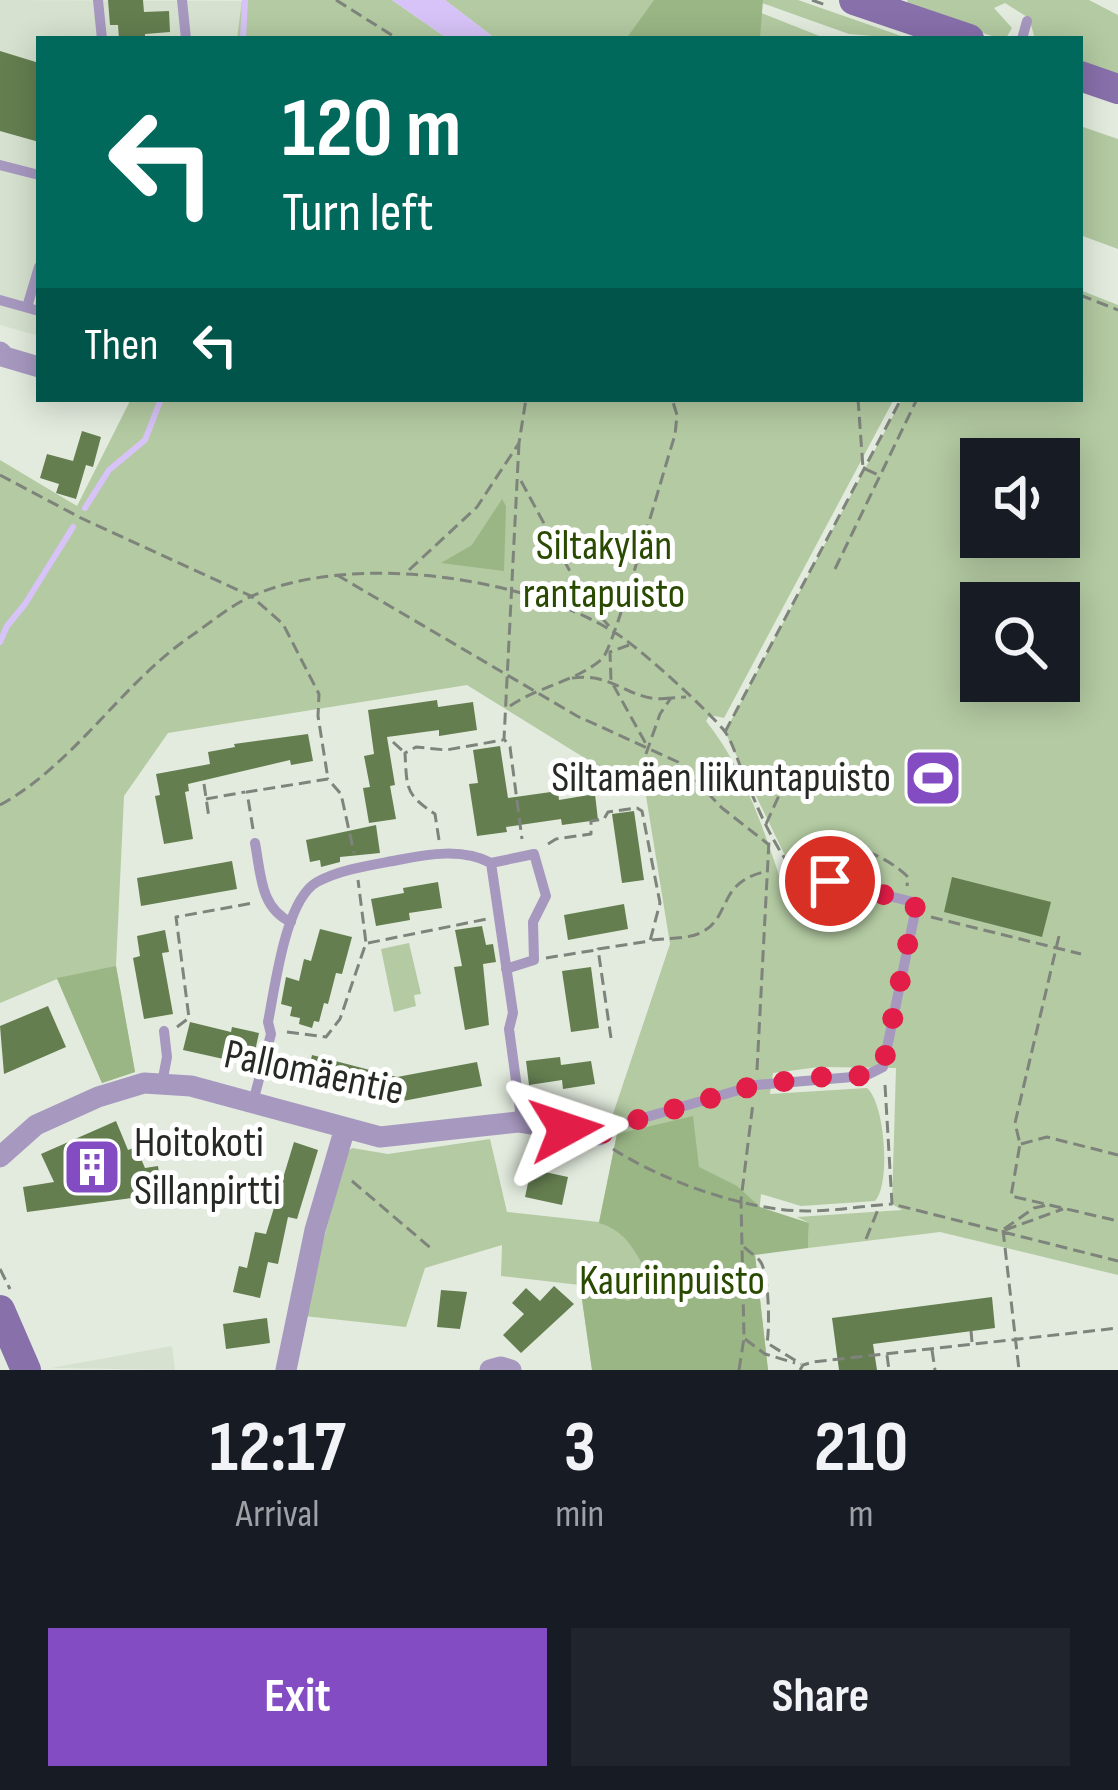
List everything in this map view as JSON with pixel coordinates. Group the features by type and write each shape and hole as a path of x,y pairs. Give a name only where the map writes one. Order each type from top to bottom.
{"street":[{"path":"854,0 960,36"},
{"path":"1083,77 1118,89"},
{"path":"0,352 36,366"},
{"name":"Pallomäentie","path":"0,1157 36,1125 144,1083 191,1086 253,1102 307,1109 345,1129 399,1138 518,1122 599,1135"},
{"path":"286,1370 315,1230 345,1129"},
{"path":"0,1310 26,1370"},
{"path":"490,1370 511,1370"}],"lane":[{"path":"98,0 102,36"},
{"path":"182,0 186,36"},
{"path":"1023,36 1027,21"},
{"path":"0,165 36,174"},
{"path":"0,300 33,309"},
{"path":"255,843 266,901 280,917 292,922"},
{"path":"253,1102 292,922 312,884 341,872 442,854 478,856 491,863 529,855 546,896 532,922 534,960 506,969"},
{"path":"491,863 506,969 518,1122"},
{"path":"793,872 916,903 883,1067"},
{"path":"162,1083 164,1031"},
{"name":"Pallomäentie","path":"599,1135 756,1085 865,1076 883,1067"}],"path":[{"path":"336,0 393,36"},
{"path":"1083,296 1118,310"},
{"path":"525,402 518,443 504,740 510,747 529,855 556,839 591,834 591,821 604,819 608,812 642,811 660,903 650,940"},
{"path":"647,746 611,681 610,652 675,435 673,402"},
{"path":"858,402 863,468"},
{"path":"725,731 899,402"},
{"path":"835,569 916,402"},
{"path":"407,572 477,507 518,443"},
{"path":"863,468 881,476"},
{"path":"0,475 251,596 283,624 315,684 328,778"},
{"path":"518,476 585,598 614,632"},
{"path":"0,805 54,765 143,675 185,640 251,596 333,574 407,572 514,591 566,609 631,645 725,731 765,825 793,872"},
{"path":"333,574 531,691 678,762 722,808 770,845"},
{"path":"570,678 610,652 631,645"},
{"path":"508,707 531,691 596,675 646,699 688,697"},
{"path":"634,788 647,746 671,698"},
{"path":"405,754 416,747 446,750 504,740"},
{"path":"393,742 405,754 412,798 435,814 442,854"},
{"path":"204,784 208,818"},
{"path":"765,825 782,789"},
{"path":"206,799 247,792"},
{"path":"815,838 874,852 894,864 908,878 904,900"},
{"path":"534,960 700,934 716,918 735,885 748,875 770,870"},
{"path":"164,1031 189,1018 176,917 266,901"},
{"path":"914,914 1081,954"},
{"path":"366,944 498,918"},
{"path":"1059,936 1015,1124 1020,1144 1010,1196 1118,1221"},
{"path":"598,950 611,1038"},
{"path":"1029,1014 1040,1016"},
{"path":"883,1067 892,1204"},
{"path":"599,1135 610,1148 646,1170 709,1193 804,1212 892,1204 1118,1261"},
{"path":"1020,1144 1047,1137 1118,1155"},
{"path":"334,1166 433,1250"},
{"path":"1003,1230 1034,1208 1049,1204"},
{"path":"866,1239 879,1205"},
{"path":"1003,1230 1065,1208"},
{"path":"1003,1230 1019,1370"},
{"path":"744,1247 760,1260 767,1275 767,1342 801,1368"},
{"path":"744,1338 765,1354 801,1368 867,1355 1118,1328"},
{"path":"971,1331 972,1343"},
{"path":"917,1342 917,1349"},
{"path":"867,1347 867,1355"},
{"path":"932,1348 935,1370"},
{"path":"887,1353 889,1370"}],"shaded area":[{"path":"0,0 244,1 238,36 36,36 36,335 0,325"},
{"path":"392,0 445,0 492,36 444,36"},
{"path":"172,1346 175,1370 51,1368"}],"green space":[{"path":"242,0 392,0 444,36 237,36"},
{"path":"445,0 729,0 819,36 492,36"},
{"path":"654,0 763,0 760,36 628,36"},
{"path":"798,0 901,36 849,34 762,3"},
{"path":"907,0 1089,0 1118,15 1118,76 1083,65 1083,36 1034,36 1029,18 1005,3 994,8 1012,28 1007,36 992,36 911,9"},
{"path":"1083,127 1118,139 1118,249 1083,236"},
{"path":"1083,291 1118,305 1118,1275 940,1232 808,1248 809,1223 797,1217 902,1210 892,1204 896,1068 819,1067 773,1073 770,1094 867,1088 882,1126 884,1162 875,1201 801,1206 761,1194 755,1255 768,1370 592,1370 580,1285 501,1276 502,1245 425,1268 406,1327 304,1316 346,1153 352,1148 388,1154 490,1139 507,1212 599,1222 617,1134 610,1123 670,944 646,796 467,685 168,733 124,796 116,966 135,1072 102,1083 57,979 0,1003 0,460 77,506 129,402 892,402 724,718 710,715 706,721 740,776 780,878 785,875 791,882 793,872 725,732 900,402 1083,402"},
{"path":"502,499 506,506 504,571 441,563 472,545"},
{"path":"409,943 421,994 414,995 416,1006 394,1012 381,949"},
{"path":"116,966 135,1072 102,1083 57,978"},
{"name":"Kauriinpuisto","path":"693,1116 699,1167 737,1186 760,1207 809,1223 808,1248 755,1255 768,1370 592,1370 580,1285 629,1301 643,1291 649,1276 623,1237 599,1223 617,1134"}],"building":[{"path":"108,0 143,0 144,12 169,11 170,32 119,36 118,25 110,25"},
{"path":"0,51 36,62 36,141 0,131"},
{"path":"82,431 101,437 93,467 86,465 76,499 56,493 59,484 40,478 47,454 73,461"},
{"path":"437,700 438,707 473,702 477,730 387,737 396,819 369,823 363,788 370,787 364,756 374,754 368,710"},
{"path":"308,734 313,761 291,765 290,760 188,784 185,792 193,839 164,844 156,774 210,764 208,752 234,744"},
{"path":"500,746 508,798 558,791 559,800 595,794 598,820 562,825 561,819 477,836 469,784 478,783 473,750"},
{"path":"634,811 644,880 622,883 612,814"},
{"path":"376,825 380,853 340,857 340,862 321,867 320,860 310,862 306,840"},
{"path":"232,861 237,889 141,906 137,878"},
{"path":"952,877 1051,902 1042,937 944,912"},
{"path":"438,882 442,908 409,913 410,920 376,926 371,899"},
{"path":"624,904 628,929 568,940 564,915"},
{"path":"482,926 486,945 493,944 496,962 483,964 489,1025 465,1030 454,967 462,966 455,930"},
{"path":"320,929 352,937 342,974 336,973 328,1004 324,1003 319,1022 314,1021 312,1028 299,1024 300,1018 290,1016 292,1007 281,1004 286,977 299,981 304,959 311,961"},
{"path":"165,930 169,952 162,953 173,1014 144,1019 133,958 140,956 137,936"},
{"path":"591,967 599,1028 571,1032 562,971"},
{"path":"48,1006 66,1047 4,1074 0,1026"},
{"path":"190,1022 259,1033 253,1060 183,1050"},
{"path":"312,1055 397,1077 477,1062 482,1086 403,1101 337,1080 335,1088 325,1085 324,1090 305,1085"},
{"path":"560,1057 561,1065 591,1061 595,1084 563,1089 562,1080 529,1085 526,1061"},
{"name":"Hoitokoti Sillanpirtti","path":"116,1121 128,1150 136,1147 145,1168 158,1166 162,1194 27,1212 23,1187 54,1182 41,1154"},
{"path":"294,1142 318,1150 297,1219 288,1217 278,1264 268,1262 260,1298 233,1292 239,1266 247,1268 255,1232 266,1234"},
{"path":"531,1169 568,1177 562,1205 525,1197"},
{"path":"554,1286 574,1304 521,1353 503,1335 524,1314 512,1303 526,1288 540,1301"},
{"path":"441,1290 467,1292 460,1329 437,1327"},
{"path":"992,1297 995,1328 873,1344 877,1370 839,1370 832,1318"},
{"path":"267,1318 270,1343 226,1349 223,1324"}],"waterway":[{"path":"243,36 245,0"},
{"path":"85,508 109,470 145,440 160,402"},
{"path":"0,642 73,527"}],"place":[{"name":"Siltamäen liikuntapuisto","path":"933,778"},
{"name":"Hoitokoti Sillanpirtti","path":"92,1167"}],"route":[{"path":"566,1129 599,1135 756,1085 865,1076 883,1067 916,903 830,881"}],"park label":[{"name":"Siltakylän rantapuisto","path":"604,570"}]}
